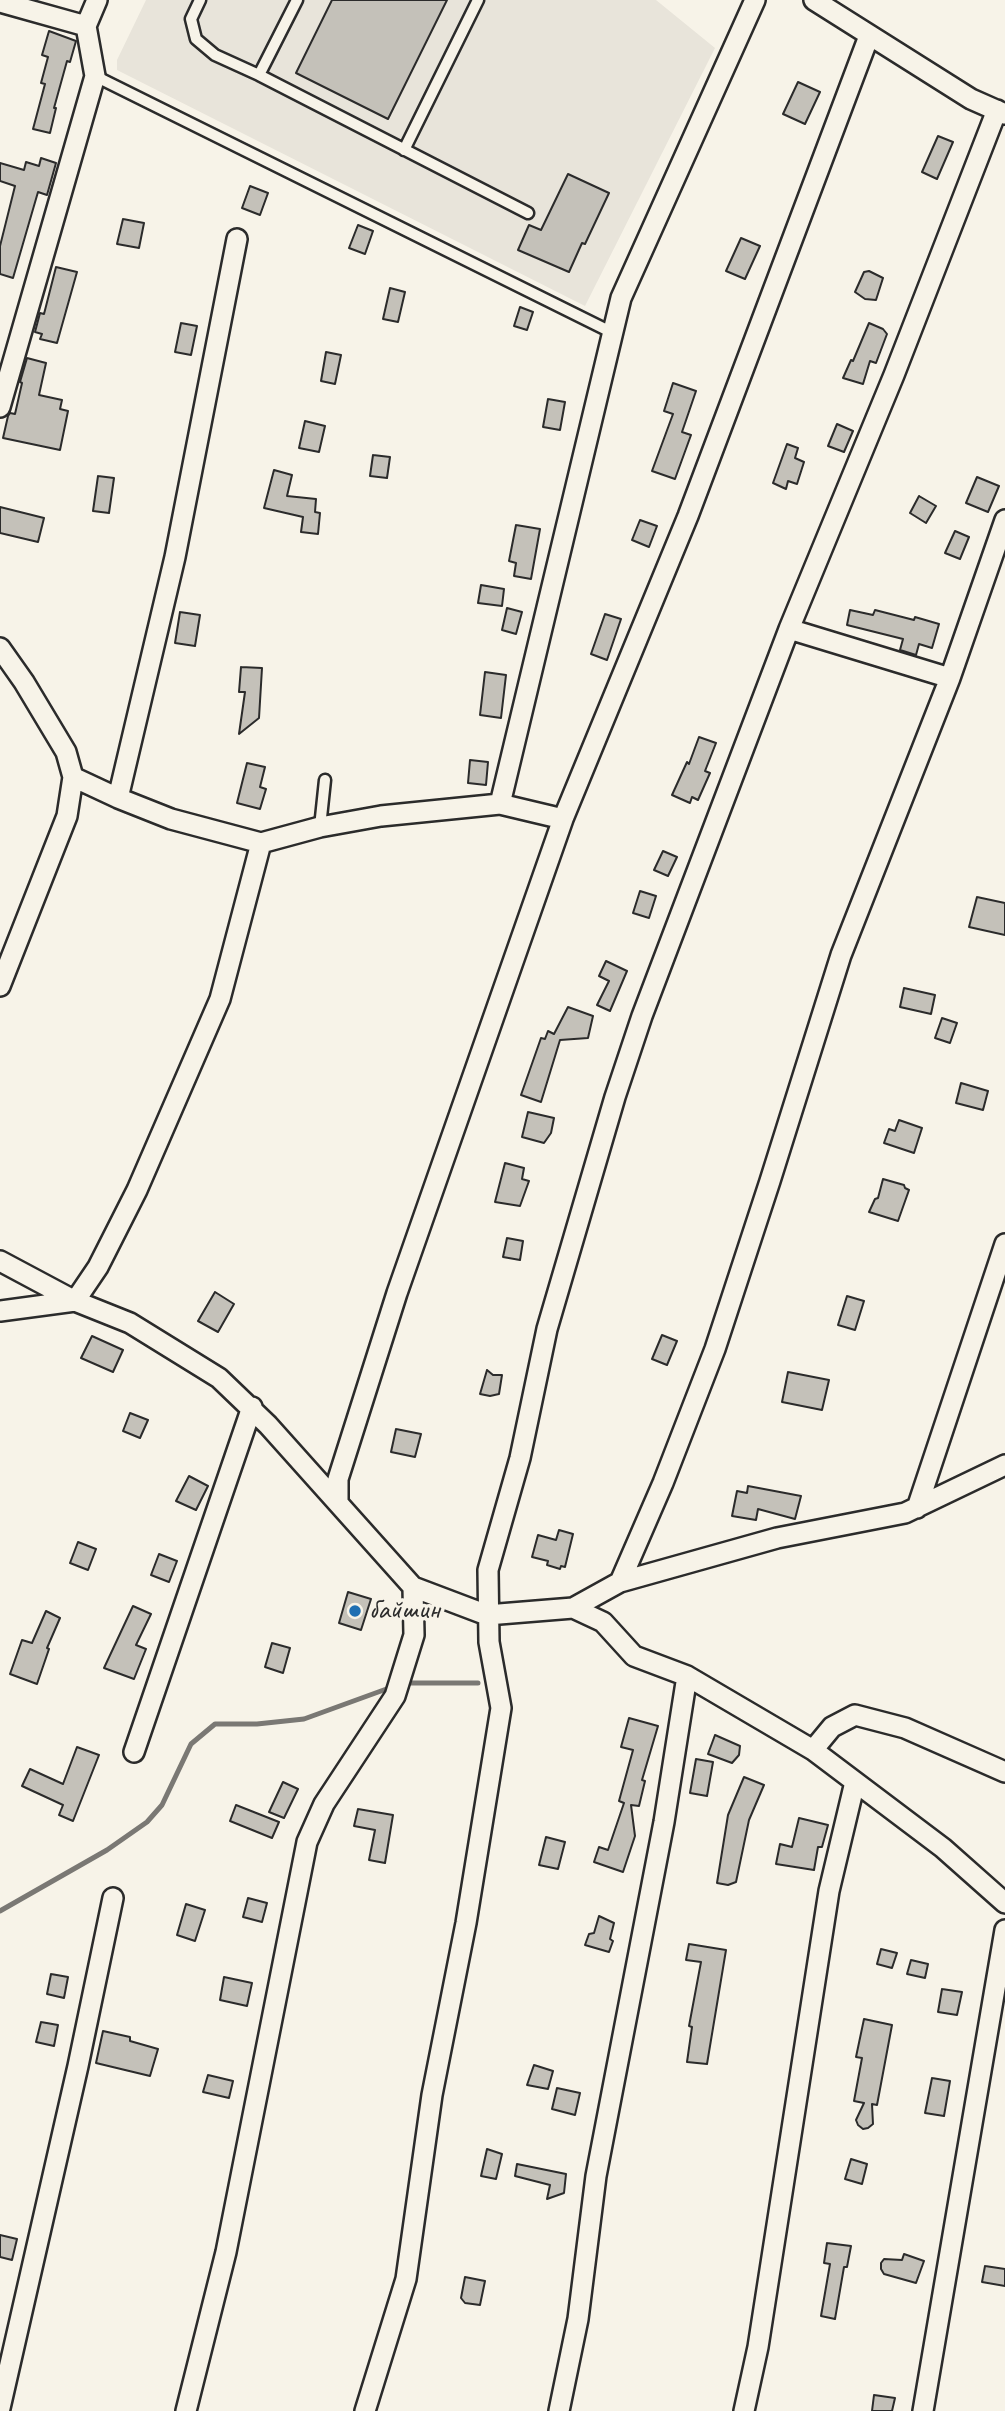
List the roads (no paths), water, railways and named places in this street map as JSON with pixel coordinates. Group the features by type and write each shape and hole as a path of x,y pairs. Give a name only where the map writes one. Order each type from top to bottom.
{"street":[{"path":"0,407 95,76 86,26 97,0"},
{"path":"500,804 621,298 755,0"},
{"path":"365,2411 406,2279 432,2095 466,1923 501,1708 489,1642 488,1570 520,1458 547,1329 615,1097 642,1016 789,629 1001,112 971,99 814,0"},
{"path":"0,2 86,26"},
{"path":"338,1503 338,1479 397,1293 563,819 688,516 869,36"},
{"path":"118,798 175,557 237,239"},
{"path":"620,1582 663,1483 715,1349 771,1181 841,955 950,677 1005,520"},
{"path":"789,629 950,677"},
{"path":"0,648 66,752 73,776 66,816 0,986"},
{"path":"73,776 118,798 171,818 261,844 320,827 380,816 500,804 563,819"},
{"path":"0,1311 75,1301 98,1268 137,1190 220,999 261,844"},
{"path":"917,1508 1005,1244"},
{"path":"0,1261 75,1301 130,1323 219,1378 252,1408 413,1587 487,1615 573,1608 620,1582 776,1538 905,1513 1005,1465"},
{"path":"134,1752 252,1408"},
{"path":"186,2411 226,2252 307,1842 324,1804 395,1696 414,1635 413,1587"},
{"path":"573,1608 603,1622 634,1656 687,1676 813,1750 943,1848 1005,1903"},
{"path":"559,2411 578,2319 596,2176 664,1822 687,1676"},
{"path":"813,1750 832,1727 855,1715 905,1728 1005,1772"},
{"path":"744,2411 758,2347 828,1891 855,1782"},
{"path":"0,2408 78,2066 113,1898"},
{"path":"923,2411 1005,1930"}],"lane":[{"path":"200,0 191,19 197,39 215,55 260,75 528,213"},
{"path":"260,75 297,0"},
{"path":"404,150 478,0"},
{"path":"95,76 613,333"},
{"path":"320,827 326,780"}],"waterway":[{"path":"404,1683 478,1683"},
{"path":"0,1911 107,1850 147,1822 162,1805 191,1744 215,1724 257,1724 304,1719 392,1687"}],"place":[{"name":"байшин","path":"355,1611"}]}
